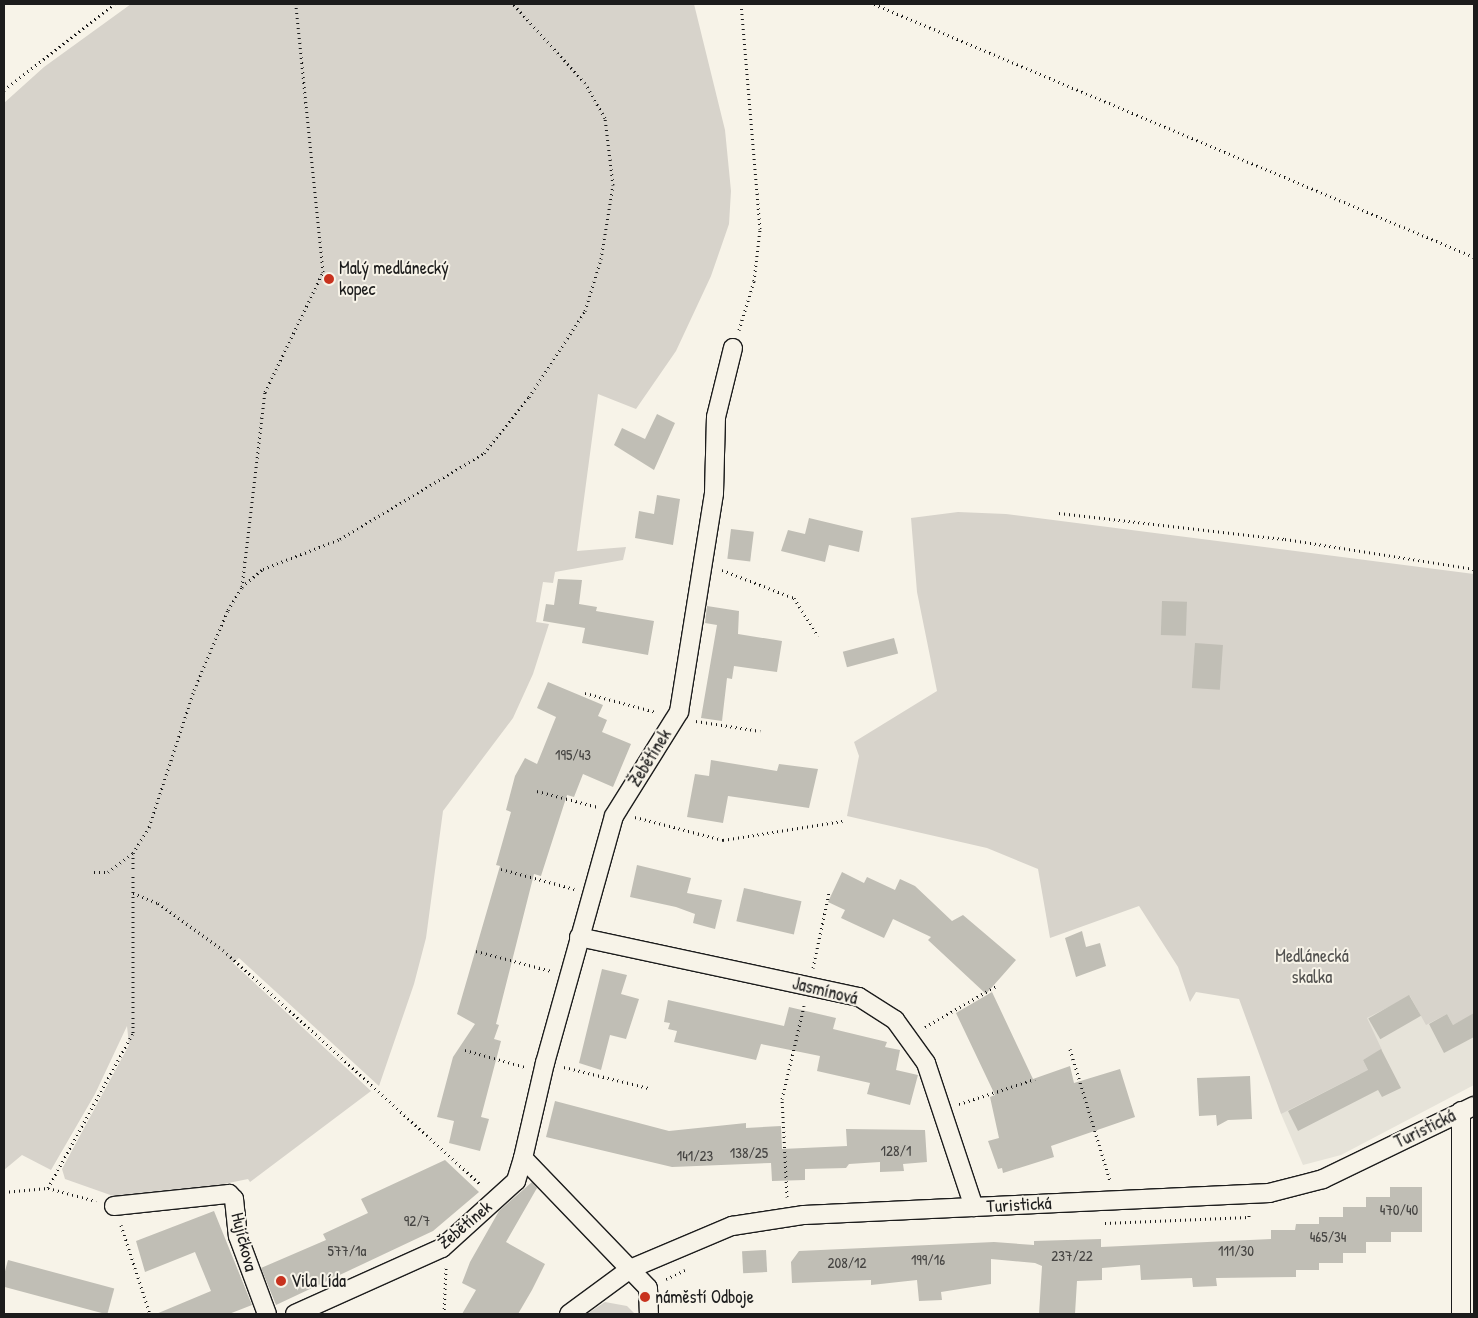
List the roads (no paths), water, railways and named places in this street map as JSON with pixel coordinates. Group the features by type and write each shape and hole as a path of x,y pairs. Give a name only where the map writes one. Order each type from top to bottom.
{"street":[{"name":"Žebětínek","path":"295,1314 442,1248 516,1181 568,976 617,811 678,712 714,493 716,417 733,348"},
{"name":"Jasmínová","path":"579,937 860,997 895,1020 926,1063 974,1207"},
{"path":"1461,1314 1467,1108"},
{"name":"Turistická","path":"569,1314 630,1268 732,1226 787,1218 1269,1193 1314,1181 1467,1108"},
{"path":"523,1158 648,1288 649,1314"},
{"name":"Hujíčkova","path":"114,1206 229,1194 234,1199 238,1236 267,1314"}],"place":[{"name":"Malý medlánecký kopec","path":"329,279"},
{"name":"Vila Lída","path":"281,1281"},
{"name":"náměstí Odboje","path":"645,1297"}],"park label":[{"name":"Medlánecká skalka","path":"1312,968"}]}
